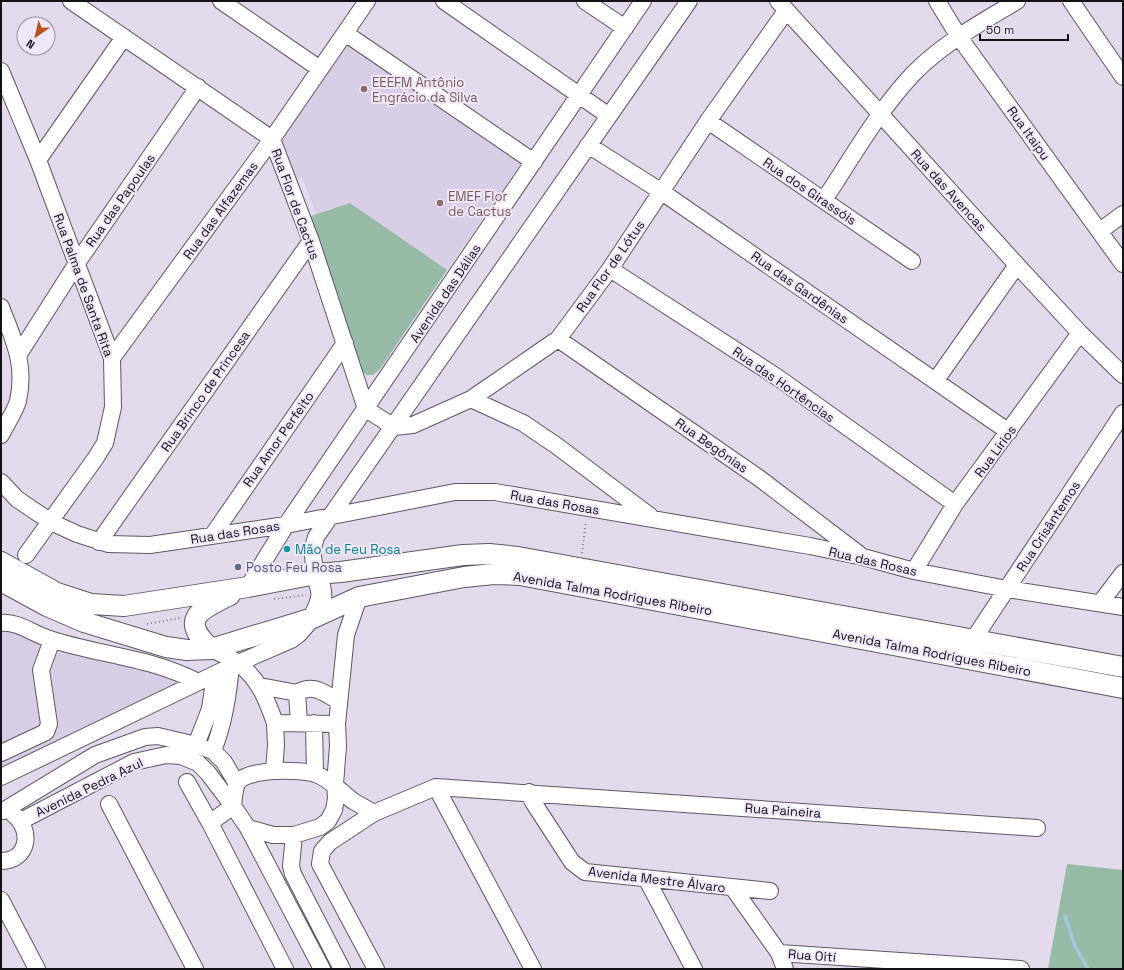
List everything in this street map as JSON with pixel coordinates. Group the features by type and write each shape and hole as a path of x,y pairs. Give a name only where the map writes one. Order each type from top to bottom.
{"main road":[{"name":"Avenida Talma Rodrigues Ribeiro","path":"1,562 57,593 91,604 124,606 248,587 316,574 341,572 463,555 489,554 518,556 1123,667"},
{"path":"313,618 321,602 323,593 316,574"},
{"name":"Avenida Talma Rodrigues Ribeiro","path":"1,581 47,606 100,628 166,647 187,650 210,649 313,618 359,597 464,577 494,574 520,575 1123,688"},
{"path":"210,649 198,637 194,628 194,620 210,604 248,587"}],"street":[{"name":"Rua Flor de Cactus","path":"71,1 272,139 311,241 366,408"},
{"path":"221,1 320,69"},
{"name":"Rua das Alfazemas","path":"112,358 272,139 367,1"},
{"path":"444,1 609,116"},
{"path":"585,1 625,28"},
{"name":"Avenida das Dálias","path":"248,587 286,525 644,1"},
{"path":"316,574 312,555 312,546 316,537 689,1"},
{"name":"Rua Itaipu","path":"937,1 959,37 1123,264"},
{"path":"824,200 880,115 914,74 959,37 1017,1"},
{"path":"1071,1 1123,77"},
{"name":"Rua das Avencas","path":"782,6 1017,265 1080,333 1123,375"},
{"name":"Rua Flor de Lótus","path":"394,427 412,425 471,399 558,339 610,269 662,192 782,6"},
{"path":"345,33 534,162"},
{"path":"38,160 124,37"},
{"name":"Rua Palma de Santa Rita","path":"1,71 38,160 112,358 113,407 105,442 51,522 26,555"},
{"name":"Rua das Papoulas","path":"19,354 77,263 198,87"},
{"name":"Rua dos Girassóis","path":"708,121 912,261"},
{"name":"Rua das Gardênias","path":"588,145 662,192 936,380 1009,432"},
{"path":"1100,231 1123,214"},
{"name":"Rua Brinco de Princesa","path":"100,542 311,241"},
{"path":"936,380 1017,265"},
{"name":"Rua das Hortências","path":"610,269 777,377 955,504"},
{"path":"1,307 19,354 21,374 18,402 1,435"},
{"name":"Rua Lírios","path":"914,571 955,504 1080,333"},
{"name":"Rua Begônias","path":"558,339 759,478 863,557"},
{"name":"Rua Amor Perfeito","path":"212,536 345,342"},
{"path":"471,399 523,423 557,446 653,518"},
{"path":"366,408 394,427"},
{"name":"Rua Crisântemos","path":"973,640 1123,413"},
{"name":"Rua das Rosas","path":"1,482 17,499 51,522 108,544 150,545 286,525 455,492 495,492 653,518 863,557 914,571 1007,589 1123,606"},
{"path":"1101,602 1123,573"},
{"path":"248,828 273,835 294,834 320,827 328,821 334,810 336,798 335,784 338,746 337,724 346,635 359,597"},
{"path":"1,777 235,664 291,640 299,634 313,618"},
{"path":"1,623 7,622 16,624 52,640 168,668 198,682"},
{"path":"1,753 46,732 49,724 41,670 52,640"},
{"path":"210,649 235,664 260,686 274,723 276,745 274,771"},
{"path":"213,751 221,732 235,664"},
{"path":"196,745 210,709 215,674"},
{"path":"260,686 297,693 306,688 311,688 339,702"},
{"path":"297,693 307,723 315,774"},
{"path":"274,723 337,724"},
{"name":"Avenida Pedra Azul","path":"2,811 95,755 145,737 158,736 196,745 213,751 224,762 237,784"},
{"name":"Avenida Pedra Azul","path":"21,821 134,762 166,755 181,756 198,763 208,773 233,806"},
{"path":"210,823 233,806 237,784 244,778 274,771 298,771 315,774 335,784 353,800 374,813"},
{"path":"187,782 210,823 285,969"},
{"path":"376,969 320,864 320,856 322,851 330,842 374,813 436,787 529,792"},
{"path":"436,787 533,969"},
{"name":"Rua Paineira","path":"529,792 1038,828"},
{"name":"Avenida Mestre Álvaro","path":"529,792 533,802 572,862 585,872 770,891"},
{"path":"334,810 353,800"},
{"path":"109,804 195,969"},
{"path":"233,806 248,828 322,969"},
{"path":"1,861 13,858 20,853 24,846 25,829 21,821 14,814 2,811"},
{"path":"294,834 291,866 293,874 342,969"},
{"path":"646,878 694,969"},
{"name":"Rua Oití","path":"733,888 779,953 1021,969"},
{"path":"1,900 37,969"},
{"path":"779,953 785,969"}],"path":[{"path":"580,568 588,508"}],"shaded area":[{"name":"EEEFM Antônio Engrácio da Silva","path":"346,43 521,163 447,270 350,203 316,214 302,177 295,179 280,138"},
{"path":"1,613 44,636 189,684 1,774"}],"green space":[{"path":"350,203 447,270 380,369 373,375 367,375 360,370 308,217"},
{"path":"1067,864 1123,870 1123,969 1048,969"}],"waterway":[{"path":"1065,916 1075,946 1088,969"}],"place":[{"name":"EEEFM Antônio Engrácio da Silva","path":"364,89"},
{"name":"EMEF Flor de Cactus","path":"440,203"},
{"name":"Mão de Feu Rosa","path":"287,549"},
{"name":"Posto Feu Rosa","path":"238,567"}]}
